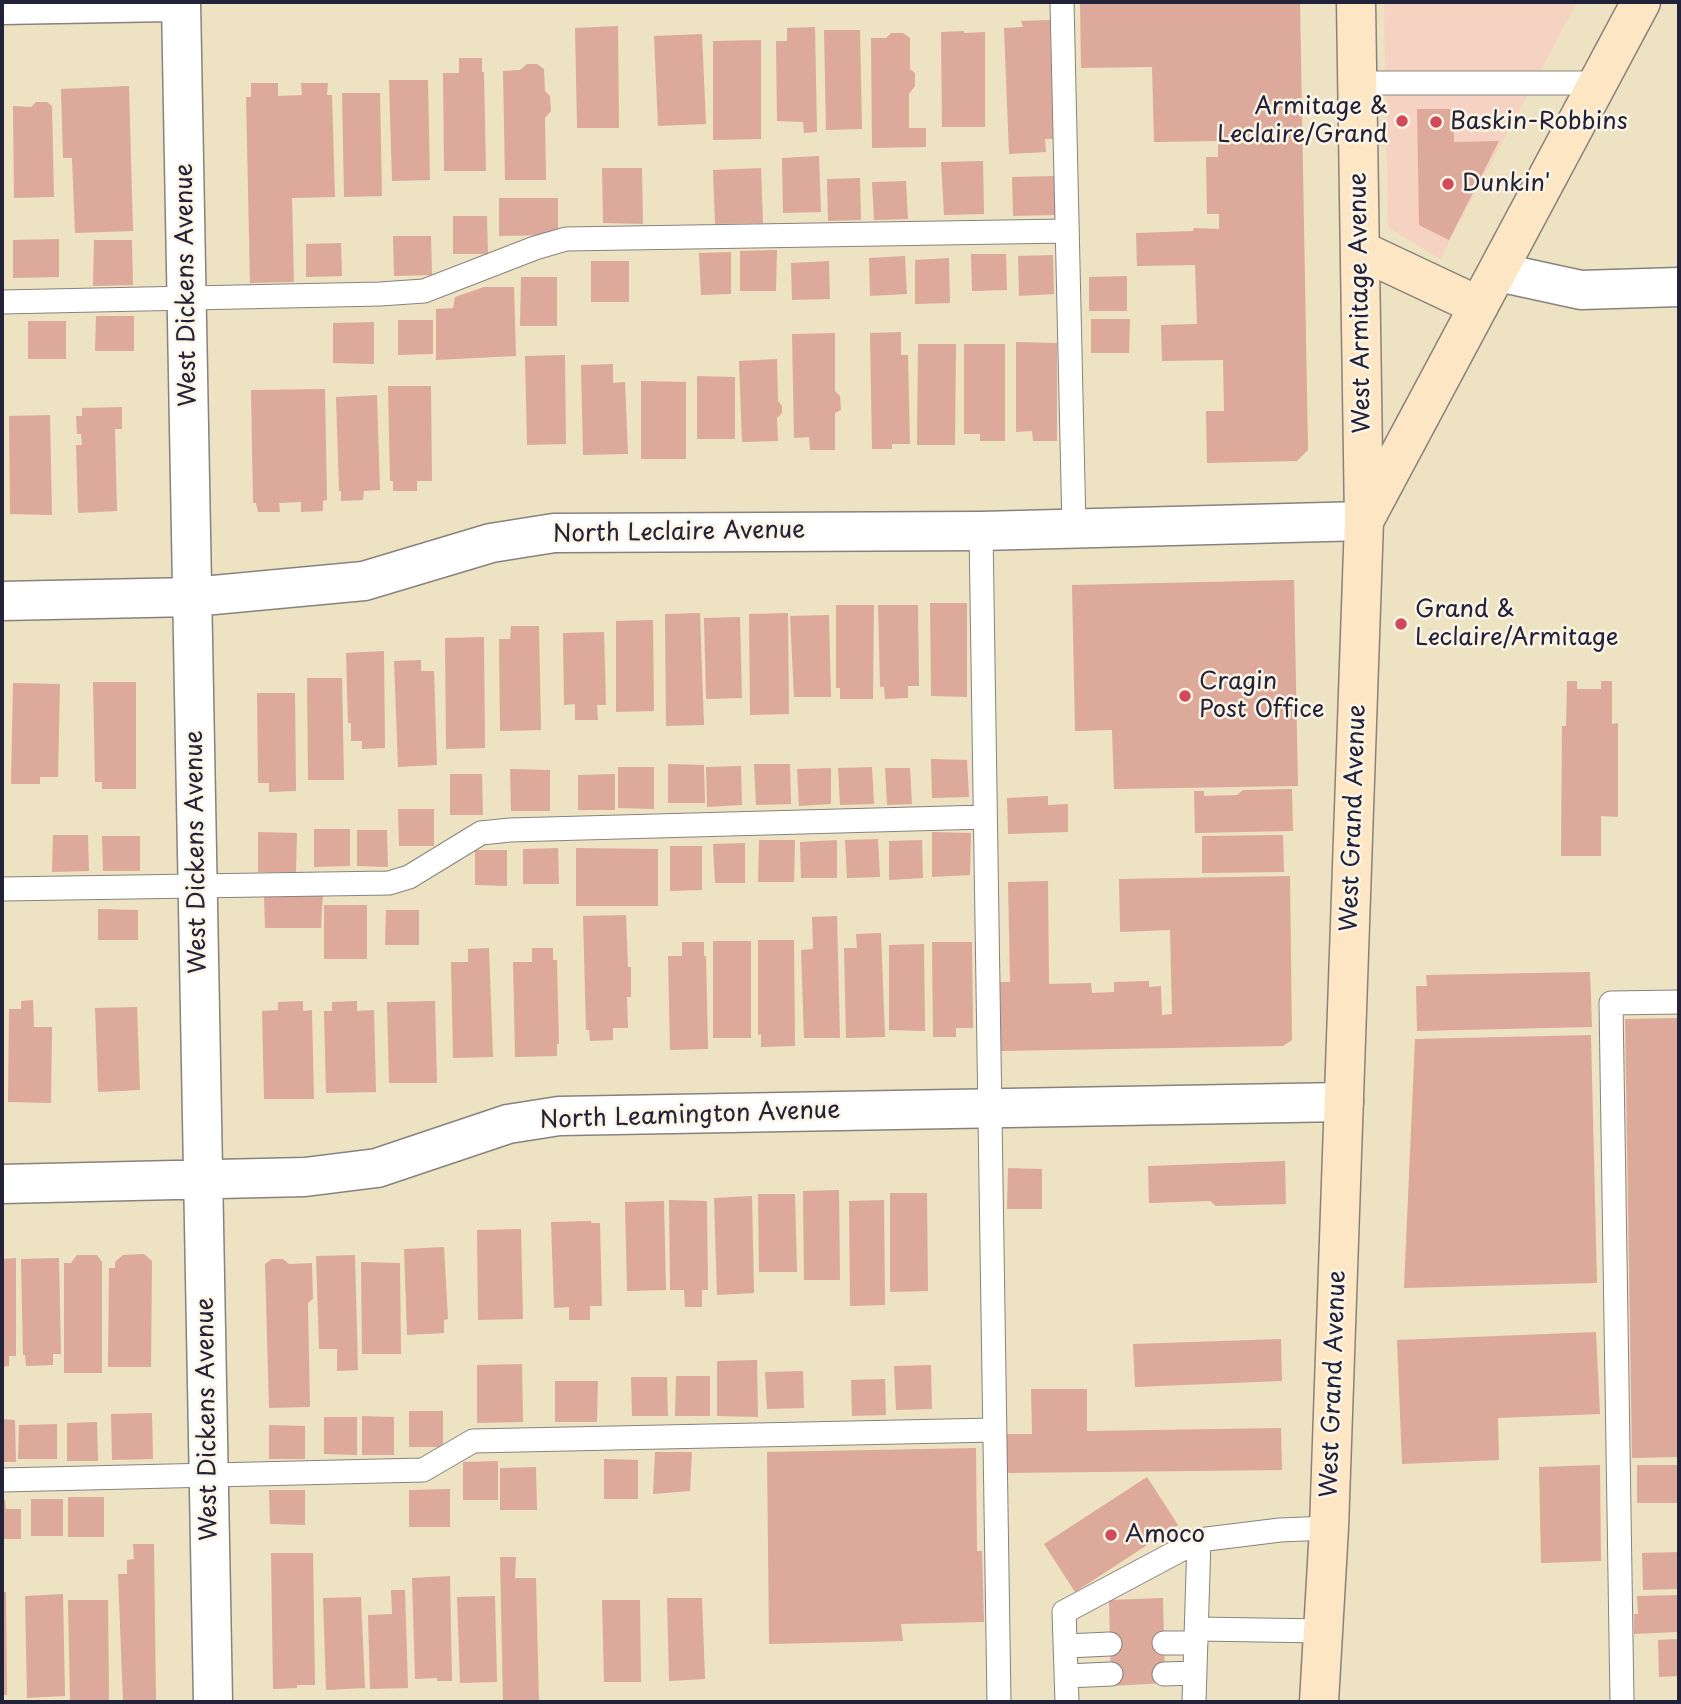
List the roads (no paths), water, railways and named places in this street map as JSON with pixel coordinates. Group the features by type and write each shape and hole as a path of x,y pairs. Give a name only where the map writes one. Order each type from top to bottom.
{"main road":[{"name":"West Armitage Avenue","path":"1356,2 1364,521"},
{"name":"West Grand Avenue","path":"1319,1702 1329,1528 1364,521 1641,2"},
{"path":"1360,250 1479,306"}],"street":[{"path":"2,5 170,2"},
{"name":"West Dickens Avenue","path":"181,2 213,1702"},
{"path":"1498,272 1581,290 1679,287"},
{"name":"North Leclaire Avenue","path":"2,601 192,597 364,582 491,543 554,533 981,531 1364,521"},
{"name":"North Leamington Avenue","path":"2,1184 305,1177 377,1168 508,1124 559,1116 1344,1102"}],"lane":[{"path":"1062,2 1074,528"},
{"path":"1357,83 1598,83"},
{"path":"2,302 424,292 535,248 566,239 1067,231"},
{"path":"981,531 999,1702"},
{"path":"2,889 389,883 409,877 481,833 985,817"},
{"path":"1622,1702 1611,1003 1679,1002"},
{"path":"2,1480 423,1471 473,1441 994,1430"},
{"path":"1067,1702 1064,1612 1199,1541 1280,1530 1329,1528"},
{"path":"1194,1702 1199,1541"},
{"path":"1164,1643 1196,1636 1324,1631"},
{"path":"1066,1646 1110,1644"},
{"path":"1164,1674 1195,1673"},
{"path":"1067,1676 1111,1674"}],"place":[{"name":"Armitage & Leclaire/Grand","path":"1402,121"},
{"name":"Baskin-Robbins","path":"1436,122"},
{"name":"Dunkin'","path":"1448,184"},
{"name":"Grand & Leclaire/Armitage","path":"1401,624"},
{"name":"Cragin Post Office","path":"1185,696"},
{"name":"Amoco","path":"1111,1535"}]}
